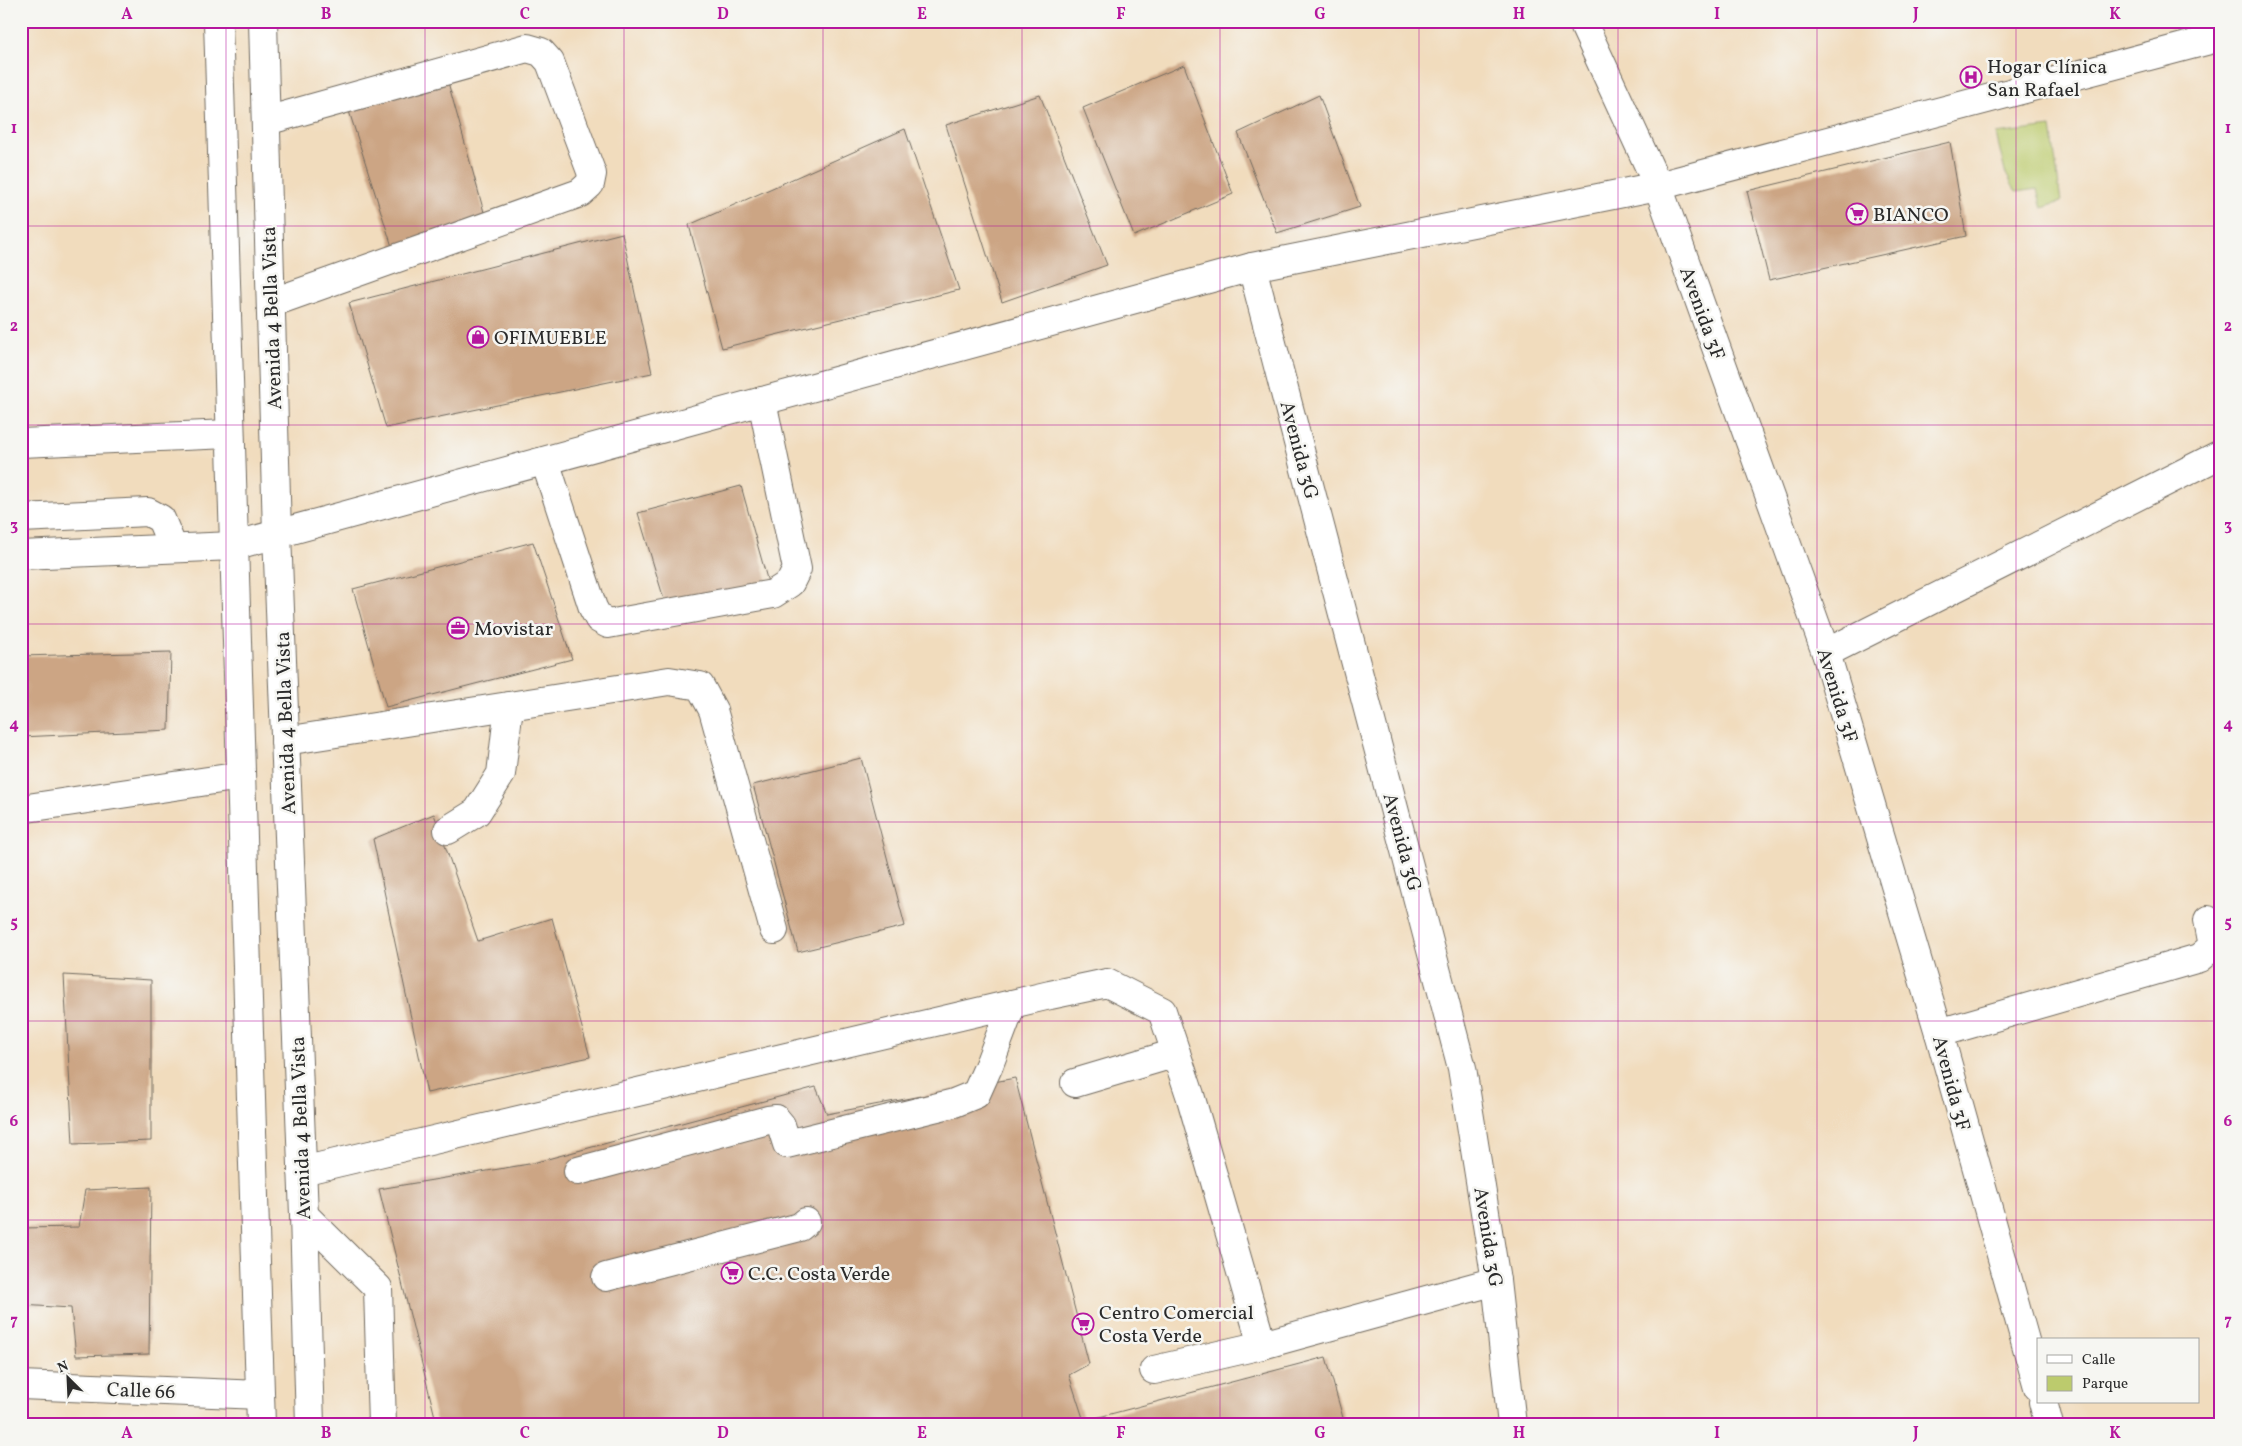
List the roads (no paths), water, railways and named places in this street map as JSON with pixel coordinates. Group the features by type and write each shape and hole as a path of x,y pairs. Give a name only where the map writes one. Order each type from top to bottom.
{"street":[{"path":"218,21 229,434 261,1425"},
{"name":"Avenida 4 Bella Vista","path":"263,21 277,534 304,1215 310,1425"},
{"name":"Avenida 3F","path":"1582,21 1658,186 1826,653 1938,1034 2037,1383"},
{"path":"21,555 233,546 1252,267 1658,186 2221,37"},
{"path":"266,121 527,48 541,52 550,62 592,174 590,184 580,193 271,303"},
{"name":"Avenida 3G","path":"1252,267 1462,1068 1496,1281 1512,1425"},
{"path":"544,461 598,619 608,624 773,594 790,583 797,569 762,401"},
{"path":"21,443 229,434"},
{"path":"1826,653 2221,454"},
{"path":"21,518 148,512 161,519 173,548"},
{"path":"285,741 669,681 700,686 713,710 774,930"},
{"path":"448,830 477,812 501,774 510,706"},
{"path":"21,809 240,776"},
{"path":"1938,1034 2200,958 2213,946 2208,920"},
{"path":"302,1171 1108,983 1162,1011 1262,1345"},
{"path":"578,1171 768,1120 776,1119 781,1125 786,1144 954,1103 976,1094 1012,1004"},
{"path":"1075,1083 1176,1053"},
{"path":"304,1215 378,1288 382,1425"},
{"path":"606,1277 800,1227 806,1222"},
{"path":"1154,1370 1262,1345 1496,1281"},
{"name":"Calle 66","path":"21,1385 260,1394"},
{"path":"2044,1404 2049,1425"}],"place":[{"name":"Hogar Clínica San Rafael","path":"1971,77"},
{"name":"BIANCO","path":"1857,214"},
{"name":"OFIMUEBLE","path":"478,337"},
{"name":"Movistar","path":"458,628"},
{"name":"C.C. Costa Verde","path":"732,1273"},
{"name":"Centro Comercial Costa Verde","path":"1083,1324"}]}
